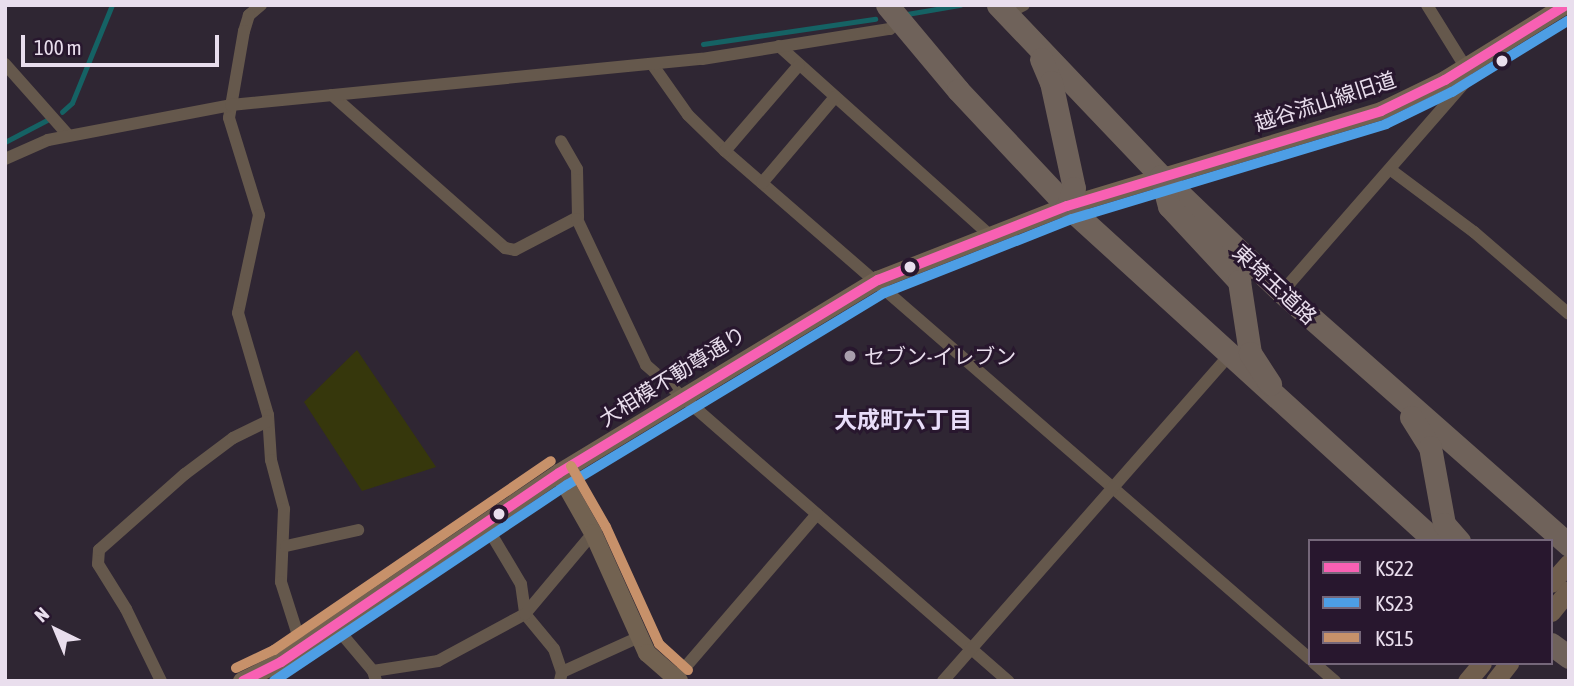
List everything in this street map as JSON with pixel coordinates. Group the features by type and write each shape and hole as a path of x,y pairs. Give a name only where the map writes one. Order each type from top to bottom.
{"highway":[{"name":"東埼玉道路","path":"1009,8 1035,47 1161,176 1282,292 1569,545"},
{"path":"893,13 1067,206 1228,357 1433,539"},
{"path":"1035,47 1051,82 1074,188 1067,206"},
{"path":"1161,176 1168,206 1240,281 1250,353 1301,422"},
{"path":"1386,384 1430,447 1438,506 1458,539"},
{"path":"1553,645 1569,657"}],"main road":[{"path":"1553,581 1569,563"},
{"path":"1553,610 1569,590"},
{"path":"1467,681 1480,665"},
{"path":"1495,681 1507,665"}],"street":[{"path":"261,5 249,15 244,31 229,118 258,215 242,283 239,322 268,421 286,546 281,582 302,648"},
{"path":"1282,292 1465,82 1466,68 1427,5"},
{"name":"越谷流山線旧道","path":"1161,176 1381,111 1466,68 1566,5"},
{"path":"5,159 68,135 231,105 652,64 890,29 893,13"},
{"path":"779,46 990,235"},
{"path":"5,64 68,135"},
{"path":"652,64 688,115 725,151 878,279 1308,657"},
{"path":"725,151 799,65"},
{"path":"332,95 505,248 515,250 577,219"},
{"path":"762,183 835,97"},
{"path":"561,141 577,169 577,219 646,365 1008,681"},
{"path":"1391,170 1464,224 1569,314"},
{"name":"大相模不動尊通り","path":"242,681 302,648 559,473 878,279 1067,206 1161,176"},
{"path":"943,681 1228,357"},
{"path":"161,681 126,609 98,564 99,550 185,474 233,438 268,421"},
{"path":"559,473 593,533 647,653 677,679 817,514"},
{"path":"484,522 521,584 525,614 554,649 561,676 639,637"},
{"path":"286,546 358,530"},
{"path":"335,626 375,676 438,662 525,614 593,533"},
{"path":"1316,665 1335,681"}],"shaded area":[{"path":"357,350 436,467 362,491 304,402"}],"waterway":[{"path":"62,112 72,103 112,5"},
{"path":"907,14 960,5"},
{"path":"703,44 875,19"},
{"path":"5,142 47,120"}],"transit line":[{"name":"KS22","path":"243,681 281,662 559,473 878,280 1067,206 1381,111 1445,80 1566,5"},
{"name":"KS23","path":"274,681 567,485 884,293 1072,219 1386,124 1452,92 1569,20"},
{"name":"KS15","path":"236,668 274,650 551,461"},
{"name":"KS15","path":"571,466 606,527 659,644 688,670"}],"place":[{"name":"セブン-イレブン","path":"850,356"}],"district":[{"name":"大成町六丁目","path":"903,420"}]}
